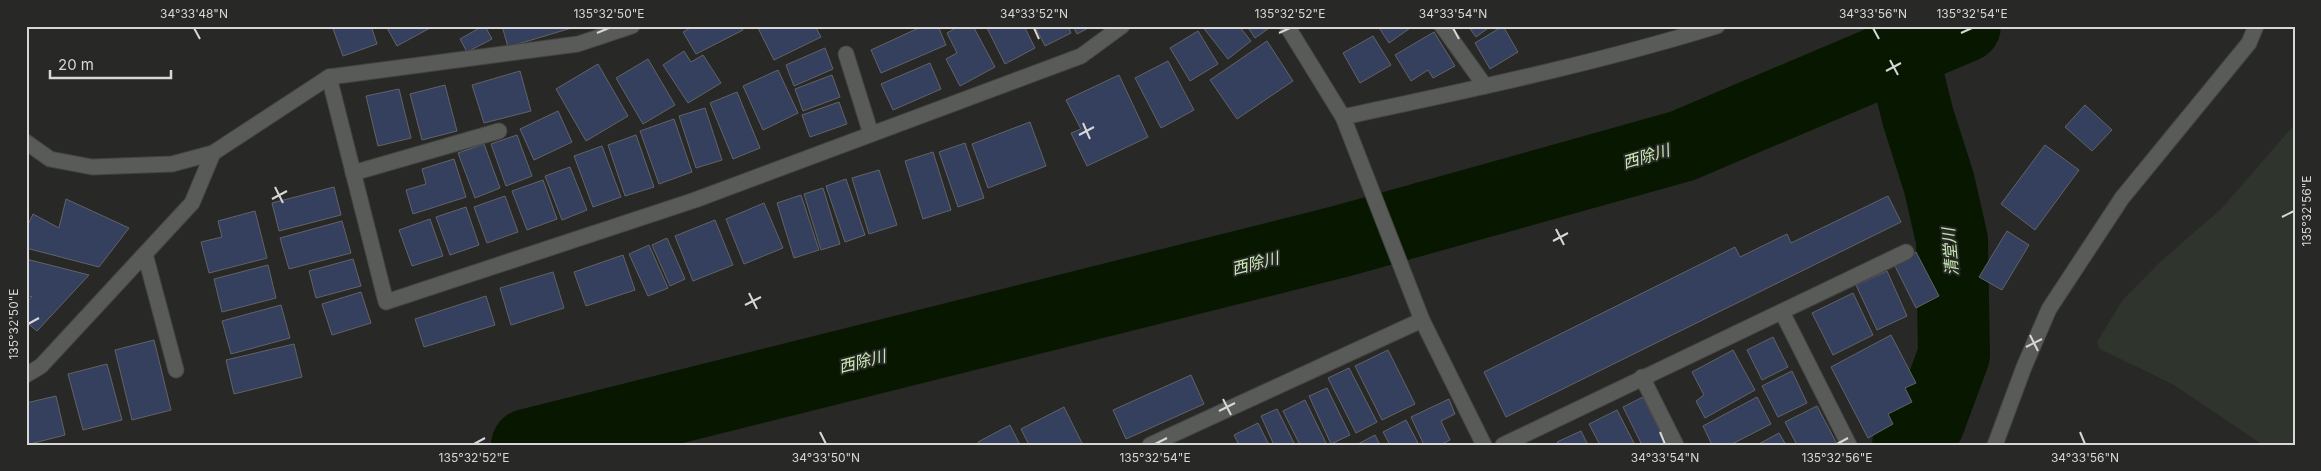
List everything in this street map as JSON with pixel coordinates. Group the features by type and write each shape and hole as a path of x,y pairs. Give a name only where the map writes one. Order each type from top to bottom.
{"street":[{"path":"26,142 50,159 92,167 172,164 213,153 329,77 578,44 632,26"},
{"path":"329,77 386,302 695,200 1081,56 1122,26"},
{"path":"1287,26 1346,124 1420,315 1484,445"},
{"path":"1442,26 1485,86"},
{"path":"1346,124 1485,86 1665,42 1717,26"},
{"path":"1995,445 2024,367 2049,309 2122,198 2249,42 2256,26"},
{"path":"846,54 871,134"},
{"path":"353,173 499,131"},
{"path":"26,375 41,366 192,203 213,153"},
{"path":"1503,445 1906,252"},
{"path":"145,254 176,370"},
{"path":"1782,312 1849,445"},
{"path":"1150,445 1420,315"},
{"path":"1642,378 1676,445"}],"shaded area":[{"path":"2295,124 2295,445 2263,445 2174,385 2100,349 2097,342 2122,301 2158,264 2222,208"}],"building":[{"path":"332,26 371,26 377,44 343,56"},
{"path":"386,26 430,26 430,28 397,46"},
{"path":"485,26 492,39 467,52 460,39"},
{"path":"502,26 578,26 508,47"},
{"path":"694,26 741,26 743,30 696,54 683,32"},
{"path":"757,26 815,26 821,37 774,60"},
{"path":"923,26 938,26 946,45 881,73 871,50"},
{"path":"959,26 973,26 995,67 960,86 946,59 957,53 947,33"},
{"path":"986,26 1024,26 1035,48 1005,64"},
{"path":"1035,26 1068,26 1071,33 1045,46"},
{"path":"1073,26 1092,26 1077,34"},
{"path":"1202,26 1239,26 1251,41 1228,59"},
{"path":"1247,26 1272,26 1255,38"},
{"path":"1378,26 1413,26 1389,43"},
{"path":"1468,26 1491,26 1476,37"},
{"path":"1503,26 1518,52 1490,69 1475,43"},
{"path":"1198,31 1218,64 1190,81 1170,48"},
{"path":"1434,32 1455,66 1433,78 1428,70 1411,81 1395,55"},
{"path":"1373,36 1391,65 1360,83 1343,53"},
{"path":"1267,41 1293,81 1237,119 1210,80"},
{"path":"825,48 833,69 794,86 786,65"},
{"path":"684,51 691,62 703,55 721,83 688,103 663,65"},
{"path":"648,59 675,105 643,124 616,78"},
{"path":"1168,61 1194,110 1161,128 1135,78"},
{"path":"930,63 941,89 893,110 881,84"},
{"path":"598,64 628,116 586,141 556,89"},
{"path":"778,70 798,113 763,130 743,86"},
{"path":"520,71 531,111 484,123 472,85"},
{"path":"832,75 840,97 803,111 795,89"},
{"path":"1119,75 1148,137 1087,166 1071,133 1081,129 1066,100"},
{"path":"445,85 457,131 422,140 410,94"},
{"path":"399,89 411,138 378,146 366,96"},
{"path":"737,92 760,148 733,159 710,103"},
{"path":"839,102 847,124 810,137 802,115"},
{"path":"2085,105 2112,130 2092,151 2065,127"},
{"path":"705,108 722,160 696,168 679,116"},
{"path":"558,111 572,142 534,160 520,129"},
{"path":"674,119 692,172 659,184 640,131"},
{"path":"1030,122 1046,166 988,188 972,144"},
{"path":"517,135 532,176 506,186 491,144"},
{"path":"636,135 654,187 625,196 608,145"},
{"path":"965,143 984,198 958,207 939,152"},
{"path":"484,144 500,188 475,198 458,153"},
{"path":"2045,145 2079,170 2035,230 2001,204"},
{"path":"602,146 621,197 593,207 574,156"},
{"path":"933,152 951,210 923,219 905,161"},
{"path":"454,159 466,197 413,214 406,190 426,184 422,169"},
{"path":"570,167 587,210 562,220 545,176"},
{"path":"879,170 897,225 869,234 852,178"},
{"path":"846,179 865,235 845,242 826,186"},
{"path":"543,180 557,219 527,230 512,191"},
{"path":"334,187 341,215 279,231 272,203"},
{"path":"823,188 840,244 821,250 804,194"},
{"path":"801,195 819,250 794,258 777,203"},
{"path":"505,196 518,232 487,243 474,207"},
{"path":"1888,196 1901,222 1506,417 1484,372 1735,247 1740,257 1787,234 1791,243"},
{"path":"66,199 129,228 99,267 26,248 26,229 33,214 59,228"},
{"path":"764,203 783,248 744,264 726,219"},
{"path":"466,207 479,245 450,255 436,217"},
{"path":"255,211 267,258 209,273 201,242 222,237 218,221"},
{"path":"430,219 443,256 412,266 399,230"},
{"path":"715,220 733,265 693,281 675,236"},
{"path":"342,221 351,253 289,269 280,238"},
{"path":"2007,231 2029,245 2002,290 1979,277"},
{"path":"667,238 685,279 670,286 652,245"},
{"path":"649,245 668,288 648,296 629,254"},
{"path":"1916,252 1939,296 1916,308 1894,264"},
{"path":"623,255 635,290 586,306 574,272"},
{"path":"26,259 89,275 37,331 26,322 26,302 32,297 26,295"},
{"path":"353,259 361,286 316,298 309,271"},
{"path":"268,265 276,298 222,312 214,279"},
{"path":"1887,271 1907,316 1877,330 1856,285"},
{"path":"553,272 564,308 511,325 500,288"},
{"path":"361,292 371,323 332,335 322,304"},
{"path":"1853,293 1873,335 1833,355 1812,313"},
{"path":"486,296 495,325 424,347 415,319"},
{"path":"281,305 290,338 231,354 222,321"},
{"path":"1891,335 1916,383 1905,388 1912,402 1888,414 1893,424 1868,438 1831,367"},
{"path":"1773,337 1788,367 1762,380 1747,350"},
{"path":"154,340 171,410 132,420 115,350"},
{"path":"294,344 302,377 234,394 226,360"},
{"path":"1388,350 1415,404 1382,420 1355,366"},
{"path":"1733,350 1755,390 1705,418 1696,401 1704,395 1692,372"},
{"path":"107,364 122,420 83,430 68,374"},
{"path":"1349,368 1377,422 1356,433 1328,378"},
{"path":"1792,371 1807,403 1778,417 1762,386"},
{"path":"1191,375 1204,404 1126,439 1113,410"},
{"path":"1327,388 1350,435 1331,444 1309,396"},
{"path":"56,396 65,435 26,445 26,403"},
{"path":"1643,397 1667,445 1642,445 1623,407"},
{"path":"1757,397 1771,424 1730,445 1712,445 1703,426"},
{"path":"1449,399 1455,414 1441,421 1450,440 1440,445 1424,445 1411,417"},
{"path":"1305,400 1327,445 1300,445 1283,411"},
{"path":"1817,406 1837,444 1797,445 1785,422"},
{"path":"1064,407 1083,445 1029,445 1021,429"},
{"path":"1277,409 1295,445 1274,445 1261,416"},
{"path":"1617,410 1635,445 1600,445 1589,424"},
{"path":"1406,420 1419,445 1390,445 1383,432"},
{"path":"1258,423 1269,445 1239,445 1234,435"},
{"path":"1010,425 1020,445 980,445 978,442"},
{"path":"1581,431 1588,445 1559,445 1557,442"},
{"path":"1779,433 1786,445 1757,445"},
{"path":"1375,435 1380,445 1356,445"}],"waterway":[{"name":"西除川","path":"527,445 1342,241 1682,146 1965,26"},
{"name":"清堂川","path":"1902,53 1918,117 1939,183 1952,240 1954,355 1928,425 1908,445"}]}
